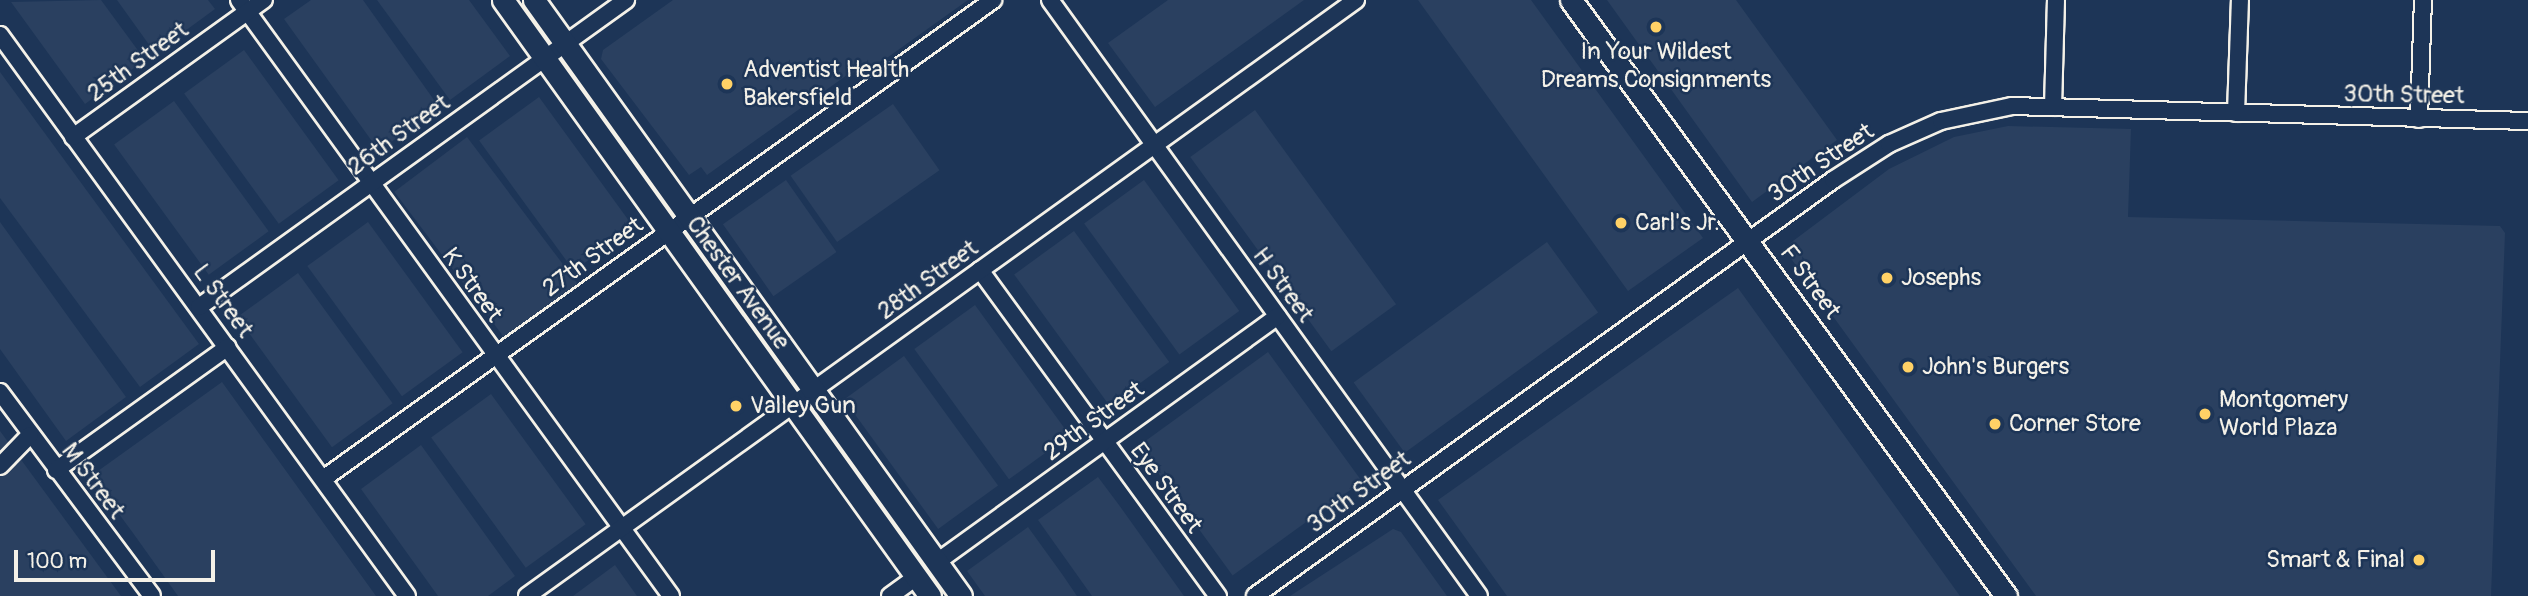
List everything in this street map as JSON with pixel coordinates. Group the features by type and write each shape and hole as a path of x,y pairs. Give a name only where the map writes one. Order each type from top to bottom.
{"main road":[{"name":"Chester Avenue","path":"503,0 930,596"},
{"name":"Chester Avenue","path":"534,0 961,596"},
{"name":"F Street","path":"1571,0 2006,596"}],"street":[{"name":"25th Street","path":"74,137 243,6 264,0"},
{"name":"26th Street","path":"199,307 626,0"},
{"name":"27th Street","path":"323,479 993,0"},
{"name":"H Street","path":"1050,0 1479,596"},
{"name":"28th Street","path":"527,596 1356,0"},
{"path":"2053,107 2056,0"},
{"path":"2236,113 2240,0"},
{"path":"2419,119 2423,0"},
{"name":"K Street","path":"243,6 620,530 671,596"},
{"name":"L Street","path":"0,35 407,596"},
{"name":"30th Street","path":"1255,596 1859,162 1922,128 1985,109 2053,107 2528,121"},
{"name":"Eye Street","path":"980,270 1217,596"},
{"name":"29th Street","path":"937,562 1278,316"},
{"path":"56,470 228,347"},
{"name":"M Street","path":"0,392 16,441 56,470 152,596"},
{"path":"0,466 12,457 16,441"},
{"path":"890,596 916,577"}],"shaded area":[{"path":"101,0 145,60 85,104 11,2"},
{"path":"117,0 208,0 215,9 155,53"},
{"path":"311,0 363,0 439,107 379,151 284,19"},
{"path":"377,0 469,0 510,56 450,100"},
{"name":"Adventist Health Bakersfield","path":"673,0 968,0 884,60 847,75 707,175 701,167 689,175 601,59 603,50"},
{"path":"1168,0 1304,0 1155,107 1108,43"},
{"path":"1418,0 1531,0 1703,238 1628,291"},
{"path":"1607,0 1736,0 1837,140 1752,202"},
{"path":"244,50 339,180 279,224 184,93"},
{"path":"0,72 199,344 140,387 0,198"},
{"path":"539,97 634,227 574,271 479,140"},
{"path":"174,101 269,231 209,275 114,144"},
{"path":"893,104 939,170 837,242 791,176"},
{"path":"1255,110 1396,304 1331,351 1190,157"},
{"path":"2008,126 2131,129 2128,217 2500,226 2505,233 2491,596 2036,596 1787,253 1789,244 1889,169 1954,137"},
{"path":"467,137 584,292 511,347 394,192"},
{"path":"786,180 836,252 773,296 723,224"},
{"path":"1144,180 1239,311 1179,355 1084,223"},
{"path":"0,222 126,397 66,441 0,349"},
{"path":"368,222 463,352 402,396 307,266"},
{"path":"1074,231 1169,362 1109,406 1014,274"},
{"path":"1547,242 1598,312 1405,453 1354,382"},
{"path":"298,273 393,403 332,447 237,317"},
{"path":"1738,288 1960,596 1507,596 1438,500"},
{"path":"975,305 1070,435 1009,479 914,349"},
{"path":"1268,352 1362,481 1233,575 1139,446"},
{"path":"904,356 998,485 938,529 844,399"},
{"path":"222,382 376,596 178,596 91,476"},
{"path":"491,394 586,524 526,568 431,437"},
{"path":"0,431 121,596 0,596"},
{"path":"421,445 515,576 488,596 438,596 361,489"},
{"path":"1098,477 1184,596 1092,596 1038,520"},
{"path":"1028,527 1077,596 985,596 967,571"},
{"path":"1393,529 1401,532 1447,596 1290,596"},
{"path":"615,565 637,596 573,596"}],"place":[{"name":"In Your Wildest Dreams Consignments","path":"1656,27"},
{"name":"Adventist Health Bakersfield","path":"727,84"},
{"name":"Carl's Jr.","path":"1621,223"},
{"name":"Josephs","path":"1887,278"},
{"name":"John's Burgers","path":"1908,367"},
{"name":"Valley Gun","path":"736,406"},
{"name":"Montgomery World Plaza","path":"2205,414"},
{"name":"Corner Store","path":"1995,424"},
{"name":"Smart & Final","path":"2419,560"}]}
